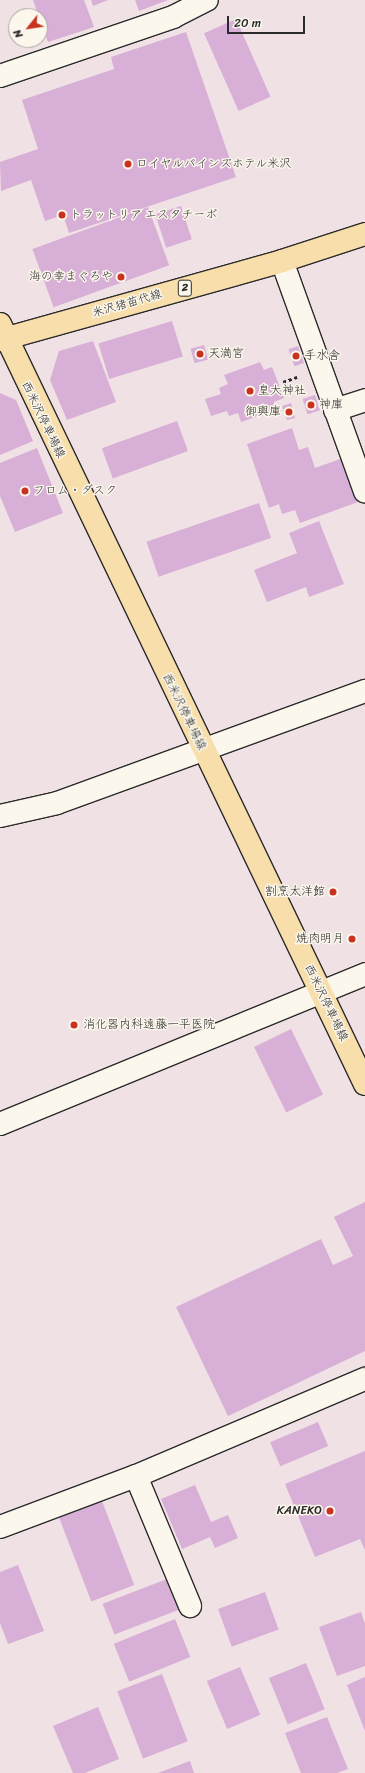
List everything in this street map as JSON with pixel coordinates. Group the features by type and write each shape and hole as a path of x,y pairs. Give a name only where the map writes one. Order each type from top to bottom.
{"main road":[{"name":"米沢猪苗代線","path":"1,334 282,261 365,234"},
{"name":"西米沢停車場線","path":"1,334 365,1084"}],"street":[{"path":"0,76 173,17 207,0"},
{"path":"282,261 365,492"},
{"path":"335,410 365,400"},
{"path":"0,816 57,803 203,752 365,691"},
{"path":"0,1124 365,974"},
{"path":"0,1527 136,1476 365,1379"},
{"path":"136,1476 190,1606"}],"building":[{"path":"33,0 84,0 94,27 48,42 48,8 36,8"},
{"path":"91,0 108,0 93,6"},
{"path":"135,0 168,0 139,11"},
{"path":"236,19 271,97 239,111 204,33"},
{"name":"ロイヤルパインズホテル米沢","path":"186,32 236,177 69,233 63,215 45,221 31,180 1,191 0,162 38,149 22,100 114,69 111,57"},
{"path":"181,206 192,239 166,248 155,214"},
{"path":"148,207 169,265 54,307 32,249"},
{"path":"172,321 183,356 109,379 98,344"},
{"path":"93,341 116,402 67,420 50,380 59,351"},
{"name":"天満宮","path":"204,345 208,359 195,363 191,349"},
{"name":"手水舎","path":"298,346 304,363 294,366 289,349"},
{"name":"皇大神社","path":"260,362 264,370 272,367 284,398 274,402 276,410 241,422 238,413 229,416 227,411 211,416 205,399 221,394 219,388 228,384 224,375"},
{"path":"0,393 16,400 33,441 0,455"},
{"name":"神庫","path":"315,395 320,410 308,414 303,399"},
{"name":"御輿庫","path":"291,403 295,418 287,420 282,406"},
{"path":"177,421 188,451 113,478 102,448"},
{"path":"292,428 299,450 308,447 315,468 343,458 358,502 300,523 295,510 282,514 279,504 269,508 247,444"},
{"path":"37,448 63,513 15,532 0,496 0,463"},
{"path":"259,503 271,538 159,577 146,542"},
{"path":"319,521 344,584 309,597 306,587 267,602 254,570 297,553 289,533"},
{"path":"291,1029 323,1095 286,1113 254,1047"},
{"path":"365,1202 365,1351 228,1416 176,1307 321,1239 333,1265 353,1256 334,1217"},
{"path":"318,1422 328,1446 280,1466 270,1442"},
{"name":"KANEKO","path":"365,1451 365,1550 360,1539 315,1557 285,1484"},
{"path":"195,1485 211,1522 228,1515 238,1538 215,1548 210,1537 182,1549 161,1499"},
{"path":"102,1501 134,1585 91,1602 59,1517"},
{"path":"18,1565 44,1631 8,1644 0,1623 0,1572"},
{"path":"167,1579 179,1610 114,1635 103,1604"},
{"path":"265,1592 279,1630 232,1647 218,1609"},
{"path":"361,1612 365,1624 365,1666 337,1676 319,1627"},
{"path":"175,1619 190,1657 129,1682 114,1644"},
{"path":"306,1663 325,1709 288,1724 269,1678"},
{"path":"240,1667 260,1715 227,1729 207,1681"},
{"path":"162,1674 188,1741 143,1758 117,1691"},
{"path":"365,1677 365,1731 347,1685"},
{"path":"98,1707 119,1759 85,1773 73,1773 53,1726"},
{"path":"327,1717 348,1769 337,1773 301,1773 285,1733"},
{"path":"190,1761 194,1773 158,1773"}],"place":[{"name":"ロイヤルパインズホテル米沢","path":"128,164"},
{"name":"トラットリア エスタチーボ","path":"62,215"},
{"name":"海の幸まぐろや","path":"121,277"},
{"name":"天満宮","path":"200,354"},
{"name":"手水舎","path":"296,356"},
{"name":"皇大神社","path":"250,391"},
{"name":"神庫","path":"311,405"},
{"name":"御輿庫","path":"289,412"},
{"name":"フロム・ダスク","path":"25,491"},
{"name":"割烹太洋館","path":"333,892"},
{"name":"焼肉明月","path":"352,939"},
{"name":"消化器内科遠藤一平医院","path":"74,1025"},
{"name":"KANEKO","path":"330,1511"}]}
